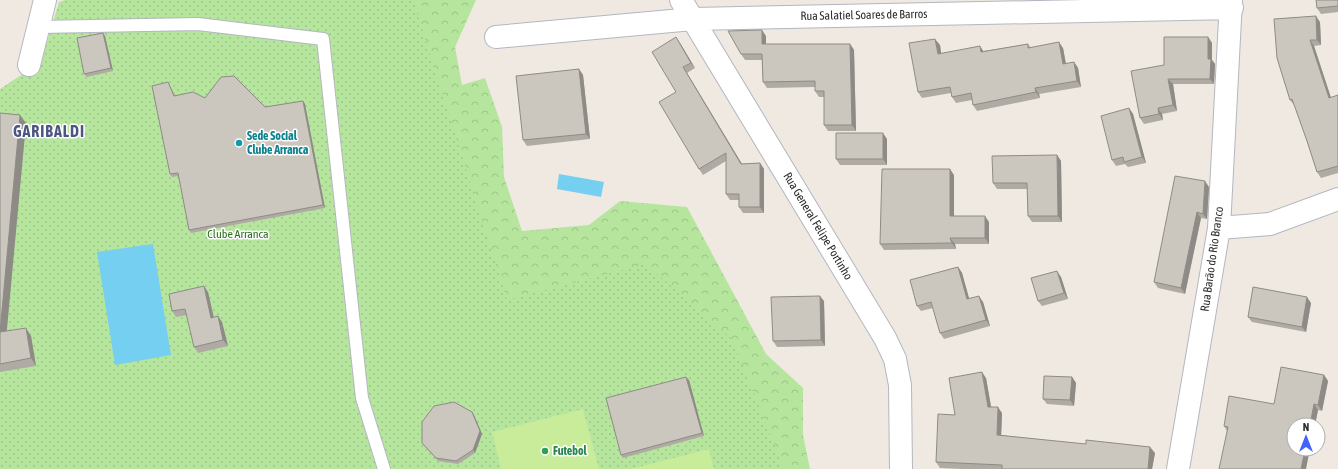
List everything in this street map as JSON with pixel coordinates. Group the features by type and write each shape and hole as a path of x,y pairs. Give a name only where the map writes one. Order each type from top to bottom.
{"street":[{"path":"30,65 45,0"},
{"name":"Rua General Felipe Portinho","path":"681,0 885,338 895,359 900,385 901,469"},
{"name":"Rua Salatiel Soares de Barros","path":"496,37 693,19 1232,4"},
{"name":"Rua Barão do Rio Branco","path":"1178,469 1219,228 1232,4"},
{"path":"1219,228 1270,224 1338,199"}],"lane":[{"path":"39,27 198,24 323,39 362,398 384,469"}],"green space":[{"name":"Clube Arranca","path":"65,0 413,0 507,300 646,264 732,339 784,469 0,469 0,89 41,62 59,2"},
{"name":"Clube Arranca","path":"350,0 476,0 455,47 462,85 485,78 502,127 504,177 522,231 589,225 620,201 687,207 766,354 803,388 803,435 810,469 0,469"},
{"name":"Futebol","path":"583,409 599,469 501,469 492,432"},
{"path":"709,449 714,469 631,469"}],"water":[{"path":"559,174 604,182 601,197 557,189"},
{"path":"153,244 171,355 115,365 97,252"}],"building":[{"path":"1316,0 1338,0 1338,6 1317,8"},
{"path":"1316,16 1317,40 1310,40 1329,98 1338,95 1338,166 1317,172 1292,99 1290,100 1277,58 1274,19"},
{"path":"762,30 762,44 850,44 852,125 824,125 824,91 815,91 815,81 763,82 762,54 741,54 728,31"},
{"path":"103,33 111,68 84,74 77,38"},
{"path":"676,37 691,63 683,67 741,164 760,163 760,207 739,207 739,194 726,194 726,153 699,169 659,102 676,92 652,52"},
{"path":"1164,37 1208,37 1208,59 1211,59 1210,79 1168,79 1173,105 1158,108 1159,114 1140,118 1131,71 1164,65"},
{"path":"935,39 938,54 980,46 981,52 1028,44 1028,48 1059,42 1063,64 1074,62 1077,81 1035,88 1036,92 973,105 971,93 952,97 950,87 918,92 909,43"},
{"path":"579,69 586,134 523,140 516,76"},
{"name":"Sede Social Clube Arranca","path":"234,76 265,107 303,101 323,205 189,230 178,173 170,174 152,86 168,82 174,96 193,92 205,98 221,77"},
{"path":"1129,108 1142,157 1124,162 1123,157 1112,160 1101,116"},
{"path":"0,113 20,115 0,332"},
{"path":"836,133 883,133 883,159 836,159"},
{"path":"1057,155 1058,216 1028,216 1027,183 993,183 992,156"},
{"path":"882,169 950,169 950,216 985,216 985,238 950,238 952,243 880,244"},
{"path":"1175,176 1205,181 1203,214 1197,212 1181,288 1154,282"},
{"path":"958,267 967,299 979,296 986,320 940,333 931,302 917,306 910,280"},
{"path":"1057,271 1064,293 1038,301 1031,278"},
{"path":"204,286 211,318 218,316 223,340 194,347 185,309 172,311 169,294"},
{"path":"1253,287 1307,297 1302,327 1248,317"},
{"path":"820,296 821,340 773,341 771,297"},
{"path":"26,328 31,358 0,364 0,332"},
{"path":"1281,367 1324,375 1318,405 1314,404 1312,417 1286,417 1286,457 1303,457 1301,469 1219,469 1228,427 1224,426 1229,396 1274,404"},
{"path":"982,372 988,407 998,407 997,435 1086,444 1086,440 1150,447 1148,469 1002,469 1002,465 936,462 938,414 955,415 949,378"},
{"path":"1044,376 1072,377 1070,400 1043,399"},
{"path":"686,377 702,433 621,455 606,398"},
{"path":"454,402 472,412 480,431 473,450 456,461 436,458 422,443 422,422 434,406"}],"place":[{"name":"Sede Social Clube Arranca","path":"239,143"},
{"name":"Futebol","path":"545,451"}],"district":[{"name":"GARIBALDI","path":"49,131"}]}
